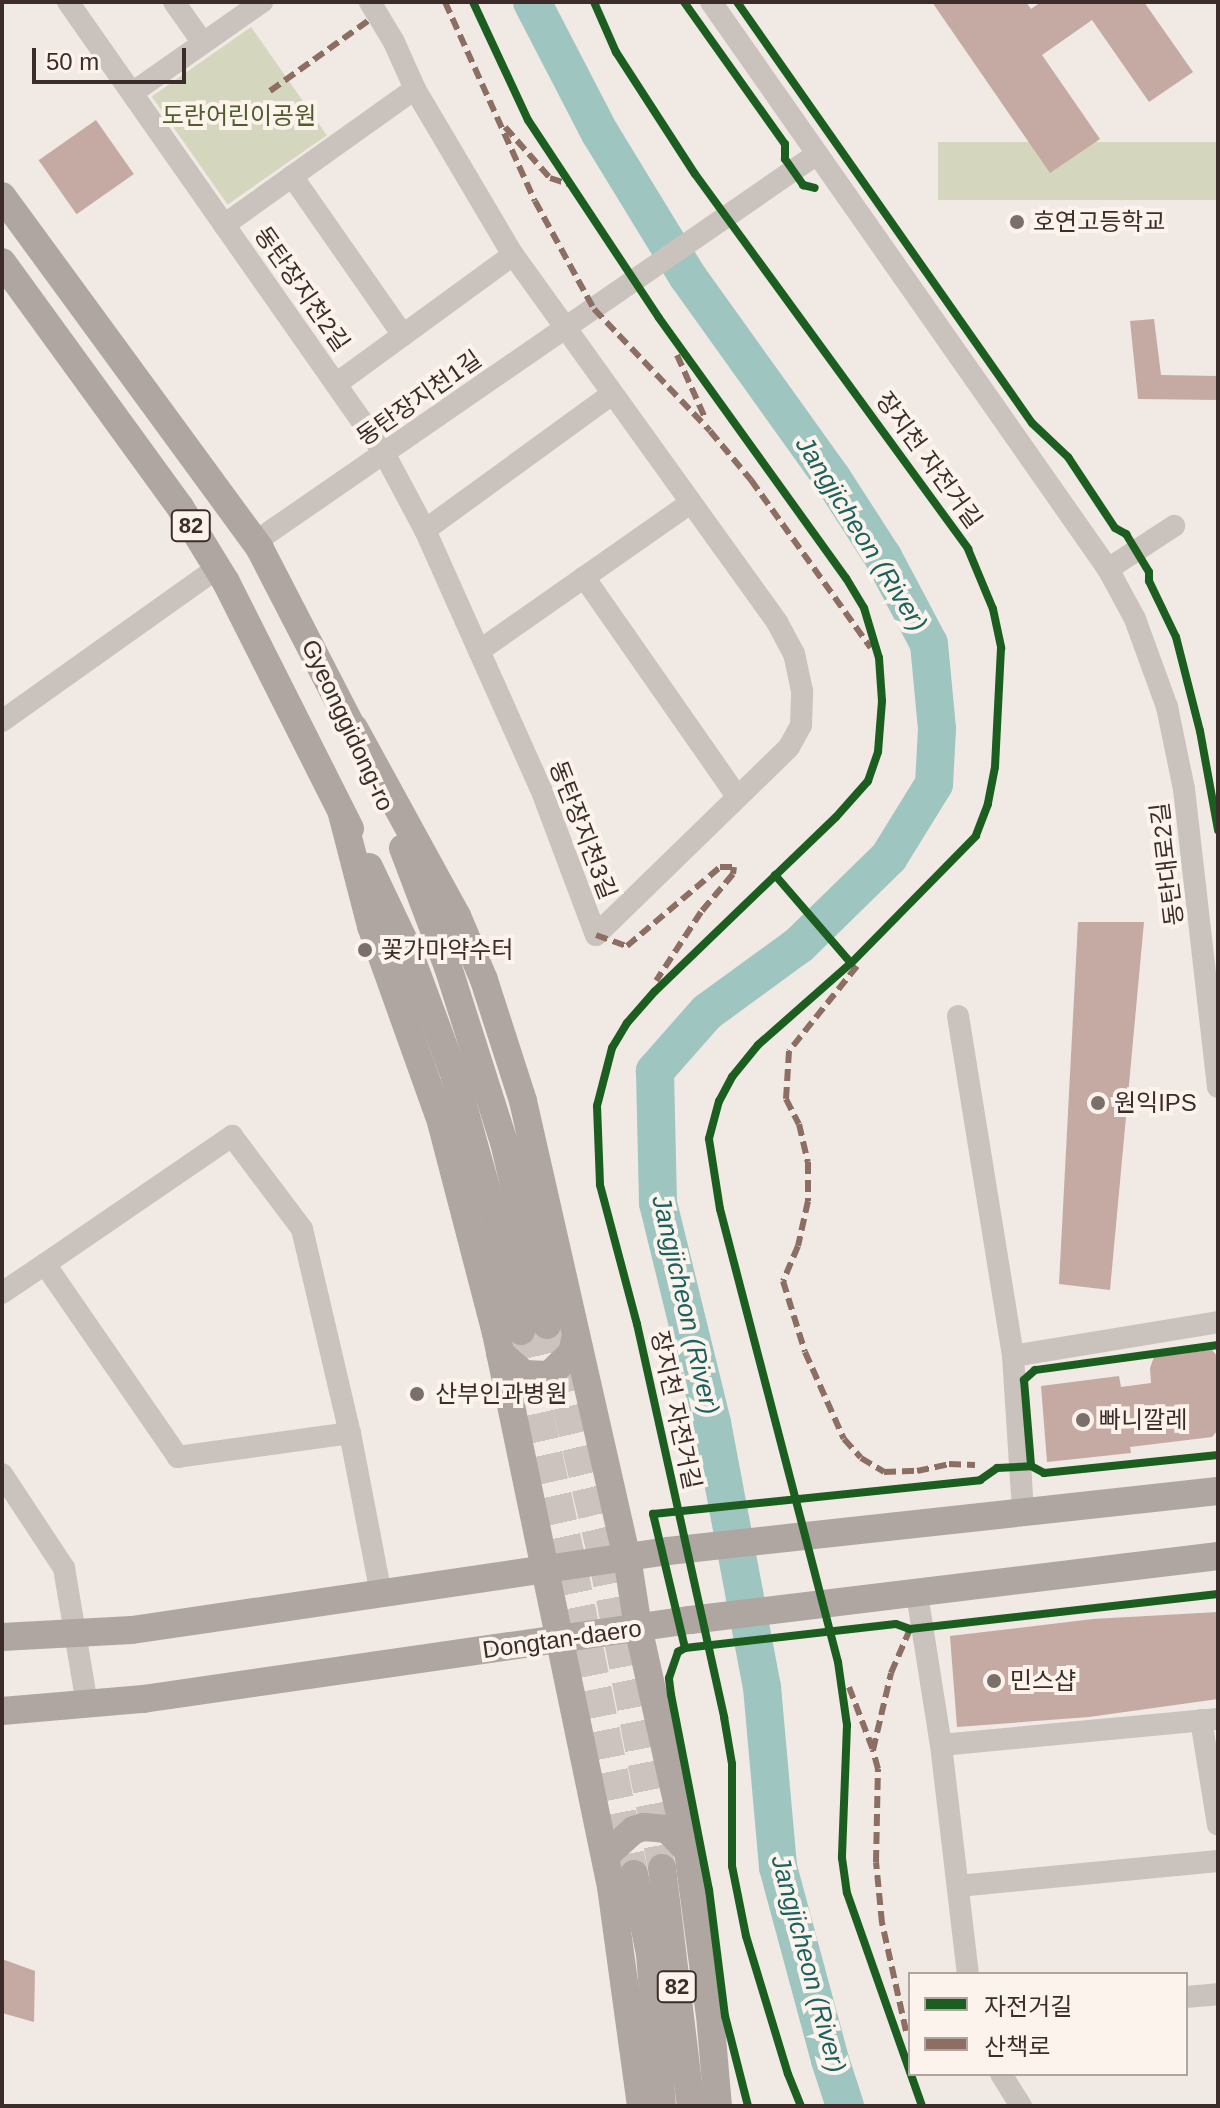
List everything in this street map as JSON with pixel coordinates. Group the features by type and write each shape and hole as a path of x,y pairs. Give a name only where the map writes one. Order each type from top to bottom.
{"main road":[{"name":"Gyeonggidong-ro","path":"2,196 255,542 354,728 448,967 504,1142 534,1328 495,1219 455,1077 407,947 342,814 217,568 180,507 2,262"},
{"path":"354,728 457,916 484,980 523,1101 627,1557 638,1627 688,1851 710,2015 718,2106"},
{"path":"342,814 371,926 441,1122 500,1353 605,1856 638,2064 641,2106"},
{"path":"500,1353 512,1367 537,1377 549,1375 564,1364 576,1336"},
{"path":"2,1637 132,1630 816,1532 1218,1491"},
{"name":"Dongtan-daero","path":"2,1711 143,1699 690,1620 1218,1556"},
{"path":"605,1856 634,1830 644,1827 667,1829 688,1851"},
{"name":"82","path":"662,2106 650,1954 648,1871 691,2106"}],"street":[{"name":"동탄장지천2길","path":"68,2 384,453"},
{"path":"174,2 203,43"},
{"path":"132,93 262,2"},
{"path":"370,2 394,42 415,89 513,255 564,329"},
{"name":"동탄대로2길","path":"711,2 1108,569 1135,619 1167,707 1184,789 1211,957 1218,1087"},
{"name":"동탄장지천2길","path":"224,225 415,89"},
{"name":"동탄장지천1길","path":"255,542 817,154"},
{"path":"292,176 403,335"},
{"name":"동탄장지천2길","path":"336,384 513,255"},
{"name":"동탄장지천3길","path":"384,453 425,530 541,789 596,935 789,747 801,725 802,691 794,654 777,622 564,329"},
{"path":"425,530 612,394"},
{"path":"479,651 690,503"},
{"path":"1108,569 1174,526"},
{"path":"2,721 217,568"},
{"path":"584,577 737,796"},
{"path":"958,1016 1013,1356 1023,1511"},
{"path":"2,1293 232,1136 302,1229 350,1433 381,1594"},
{"path":"45,1264 178,1457 350,1433"},
{"path":"1013,1356 1218,1322"},
{"path":"2,1474 64,1568 87,1704"},
{"path":"917,1594 941,1745 968,1972"},
{"path":"941,1745 1210,1720 1218,1825"},
{"path":"958,1886 1218,1861"},
{"path":"1188,1997 1218,1994"},
{"path":"1002,2076 1021,2106"}],"green space":[{"name":"도란어린이공원","path":"251,27 327,135 228,205 152,96"},
{"path":"938,142 1218,142 1218,200 938,200"}],"building":[{"path":"932,2 1026,2 1031,9 1041,2 1144,2 1193,72 1149,102 1092,20 1042,55 1100,139 1050,173"},
{"path":"96,120 134,174 77,214 39,160"},
{"path":"1154,319 1161,375 1218,376 1218,400 1138,399 1130,321"},
{"name":"원익IPS","path":"1078,922 1144,922 1110,1290 1059,1284"},
{"path":"1212,1350 1218,1357 1218,1430 1212,1437 1130,1447 1131,1453 1047,1462 1041,1386 1119,1376 1121,1387 1151,1383 1150,1368 1154,1357"},
{"path":"1218,1612 1218,1699 1089,1717 957,1727 950,1636 1093,1619"},
{"path":"2,1959 35,1971 34,2022 2,2013"}],"waterway":[{"name":"Jangjicheon (River)","path":"532,2 600,133 688,277 832,478 883,557 929,644 937,729 934,784 889,857 799,945 707,1012 655,1071 658,1203 712,1423 762,1687 778,1867 845,2106"}],"tunnel":[{"path":"547,1325 602,1557 662,1868"},
{"path":"521,1331 573,1565 634,1874"}],"marked path":[{"path":"445,2 535,201 594,309 710,431 751,480 871,648"},
{"path":"270,91 369,20"},
{"path":"505,127 550,178 568,184"},
{"path":"677,355 706,420"},
{"path":"596,935 627,946 720,867 734,867 733,874 701,912 656,981"},
{"path":"857,966 789,1051 786,1099 799,1124 808,1162 808,1201 798,1246 783,1281 805,1352 844,1439 861,1458 884,1472 917,1471 949,1464 975,1465"},
{"path":"906,2031 882,1923 876,1862 878,1769 873,1750 891,1673 910,1629"},
{"path":"849,1687 873,1750"}],"cycle path":[{"name":"장지천 자전거길","path":"473,2 528,120 659,318 846,578 864,608 879,658 882,701 878,752 868,781 836,817 655,991 627,1023 612,1048 597,1106 600,1185 637,1324 724,1717 732,1764 732,1866 746,1936 788,2074 801,2106"},
{"name":"장지천 자전거길","path":"594,2 616,52 695,174 968,549 993,609 1001,648 995,767 988,804 976,836 851,963 758,1045 732,1077 719,1101 709,1139 720,1209 838,1662 847,1725 842,1858 847,1893 908,2066"},
{"path":"684,2 785,144 785,159 803,185 815,188"},
{"path":"737,2 1032,423 1068,457 1115,528 1126,534 1149,572 1149,581 1176,637 1200,731 1218,830"},
{"path":"775,875 851,963"},
{"path":"1218,1345 1035,1370 1024,1380 1031,1466 1044,1473 1218,1455"},
{"path":"685,1648 653,1514 980,1480 997,1468 1031,1466"},
{"path":"748,2106 725,2016 709,1890 671,1695 669,1678 678,1652 685,1648 896,1624 910,1629 1218,1594"},
{"name":"장지천 자전거길","path":"911,2076 922,2106"}],"place":[{"name":"호연고등학교","path":"1017,222"},
{"name":"꽃가마약수터","path":"365,950"},
{"name":"원익IPS","path":"1098,1103"},
{"name":"산부인과병원","path":"417,1394"},
{"name":"빠니깔레","path":"1083,1420"},
{"name":"민스샵","path":"994,1681"}]}
